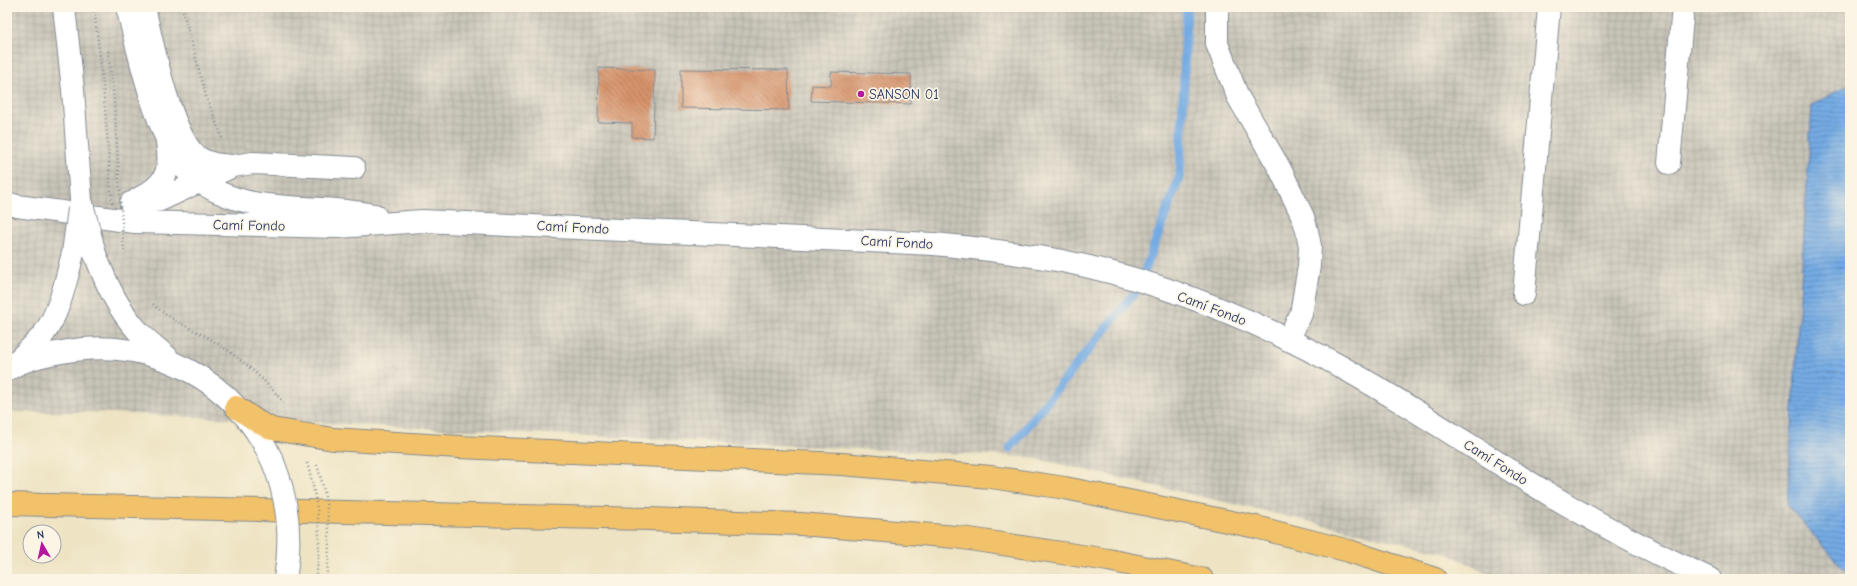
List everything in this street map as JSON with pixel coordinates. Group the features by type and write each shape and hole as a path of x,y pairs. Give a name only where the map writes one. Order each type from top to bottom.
{"highway":[{"path":"236,407 258,422 272,429 300,434 370,442 459,448 842,464 991,477 1064,488 1256,527 1349,551 1436,579"},
{"path":"7,504 647,518 801,524 963,538 1108,560 1202,579"}],"street":[{"path":"64,7 73,90 81,200 95,254 106,282 125,314 136,329 170,361"},
{"path":"127,7 142,66 165,136 168,150 168,172 159,186 131,203"},
{"path":"144,7 163,82 176,120 187,145 196,155 208,163 233,166"},
{"path":"1217,7 1217,44 1238,97 1280,169 1303,217 1307,231 1310,246 1309,266 1301,314 1288,340"},
{"path":"1524,294 1549,7"},
{"path":"1669,163 1683,7"},
{"path":"165,136 188,173 207,187 225,195 266,205 337,210 422,221"},
{"path":"46,209 160,200 189,188 199,181 233,166 253,163 354,168"},
{"path":"9,368 43,334 56,310 72,253 81,200"},
{"name":"Camí Fondo","path":"7,203 17,206 135,222 338,227 422,221 934,244 982,249 1062,261 1194,299 1288,340 1383,391 1592,520 1640,546 1710,579"},
{"path":"9,368 43,355 87,348 108,347 135,350 170,361 197,375 222,393 254,427 265,444 282,484 289,516 290,550 285,579"}],"path":[{"path":"94,7 103,84 109,162"},
{"path":"182,7 206,96 233,166"},
{"path":"107,45 113,91 124,253 126,260"},
{"path":"150,302 176,322 220,346 251,368 283,402 317,465 322,483 330,539 326,579"}],"shaded area":[{"path":"7,7 1850,7 1850,579 1500,579 1446,553 1029,457 91,412 7,412"}],"water":[{"path":"1850,84 1850,571 1843,568 1787,505 1812,105"}],"building":[{"path":"599,68 655,70 653,138 632,137 632,123 598,122"},
{"path":"681,69 788,70 789,110 681,108"},
{"name":"SANSON 01","path":"831,72 911,74 911,104 811,101 812,85 831,86"}],"waterway":[{"path":"1010,448 1139,287 1180,175 1187,7"}],"place":[{"name":"SANSON 01","path":"861,94"}]}
